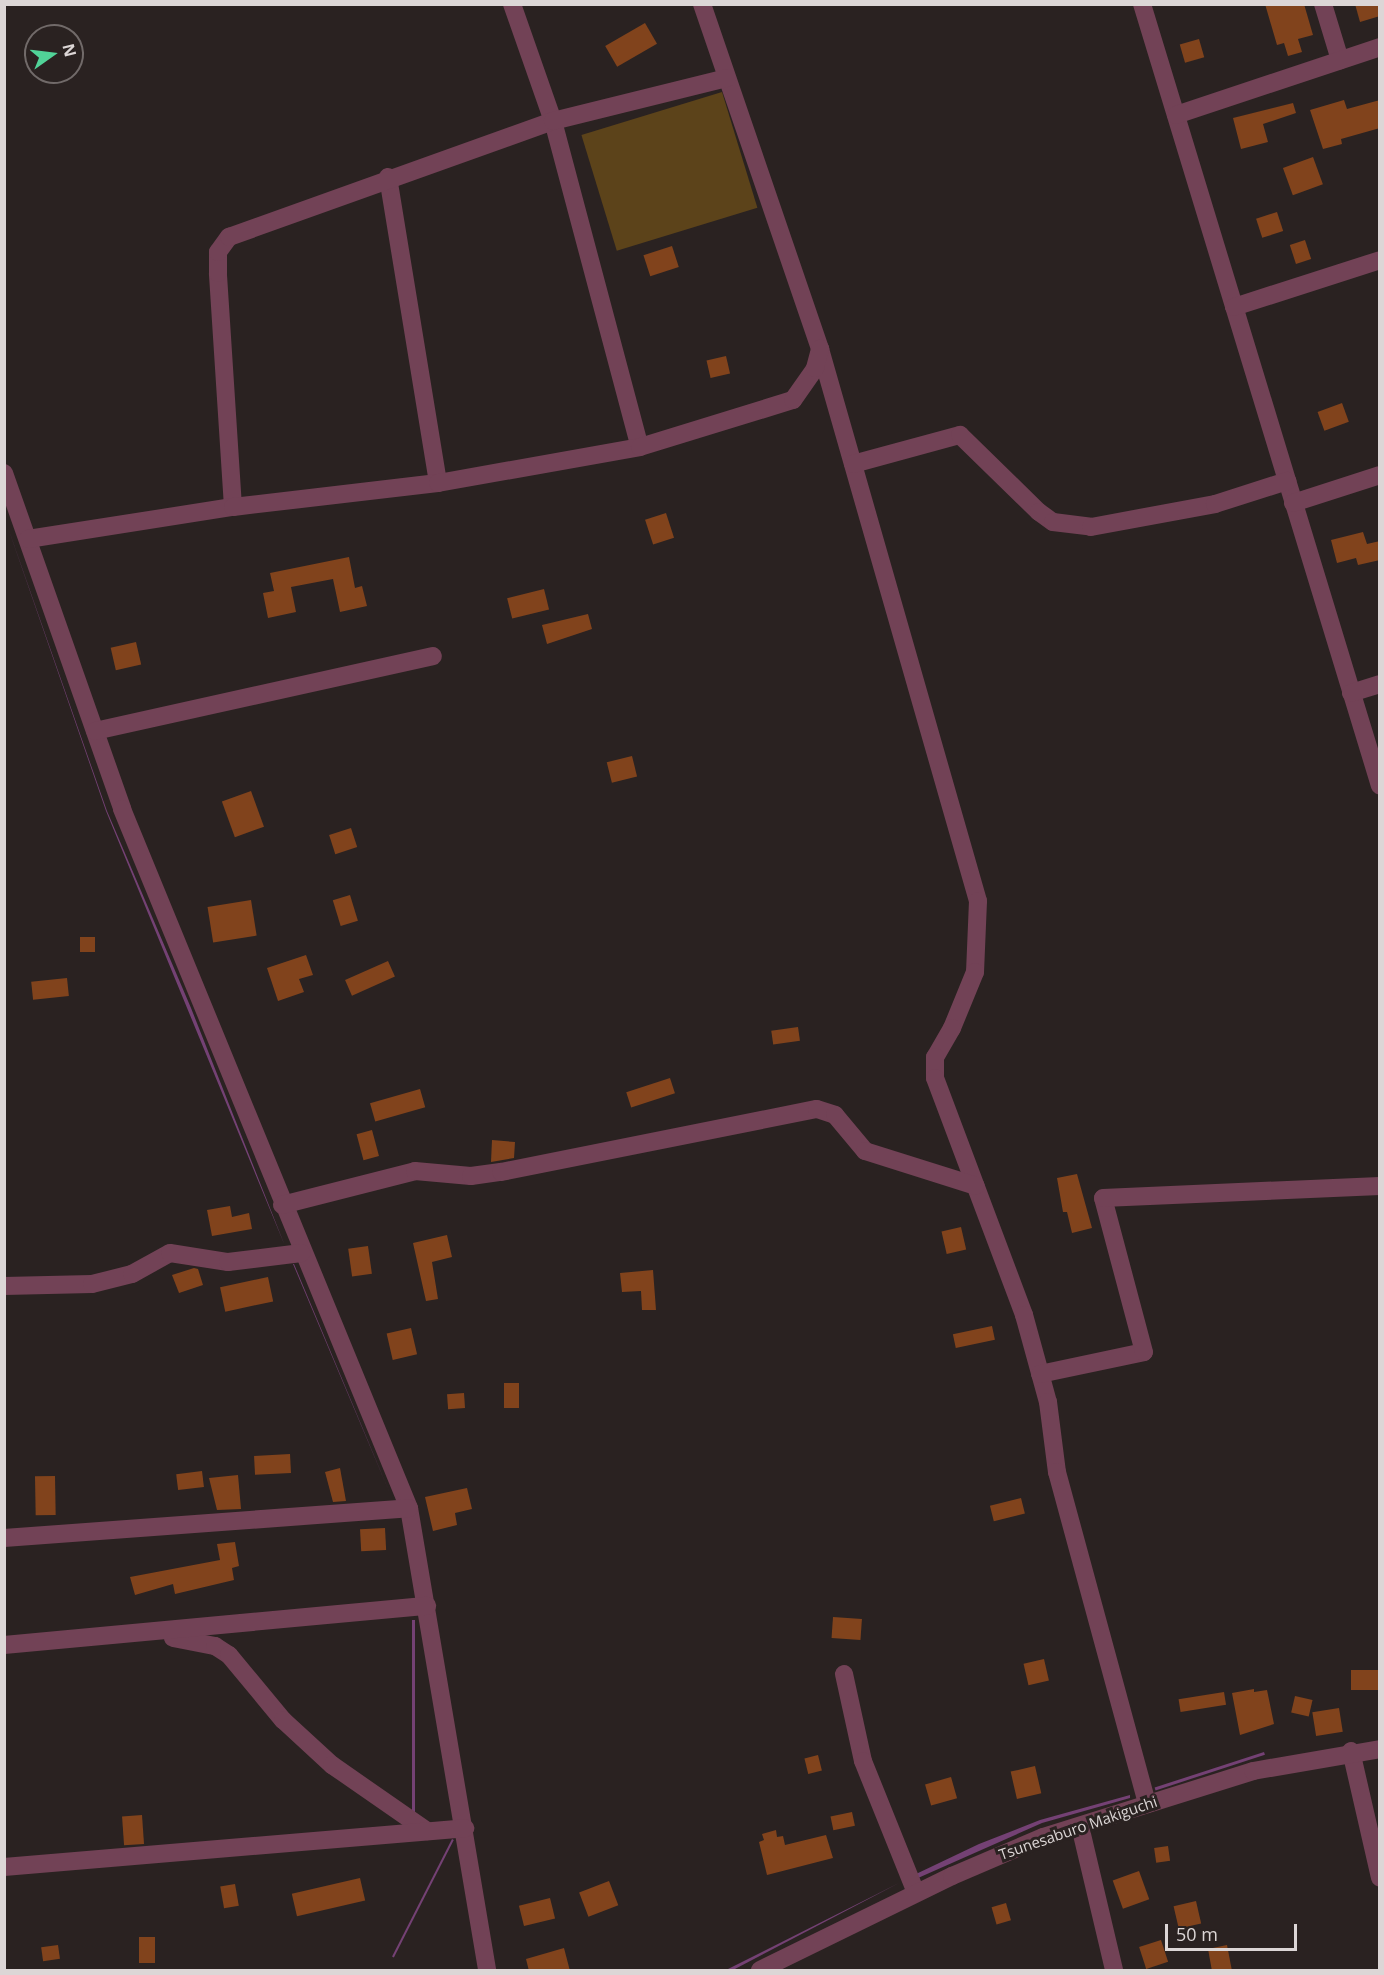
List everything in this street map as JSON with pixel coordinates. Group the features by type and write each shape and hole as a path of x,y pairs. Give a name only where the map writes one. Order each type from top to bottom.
{"street":[{"path":"512,4 553,121 640,447"},
{"path":"702,4 819,349 978,901 975,972 952,1028 935,1057 936,1078 1024,1315 1053,1425 1058,1472 1147,1804"},
{"path":"1142,4 1380,786"},
{"path":"1323,4 1340,60"},
{"path":"1176,115 1380,47"},
{"path":"233,507 218,252 229,237 388,177 553,121 728,78"},
{"path":"388,177 438,483"},
{"path":"1234,307 1380,260"},
{"path":"28,539 233,507 438,483 640,447 793,400 815,368 819,349"},
{"path":"853,464 960,435 1039,512 1053,522 1091,527 1215,504 1287,481"},
{"path":"4,473 122,809 301,1253 409,1508 488,1971"},
{"path":"1293,503 1380,475"},
{"path":"95,731 433,656"},
{"path":"1351,693 1380,684"},
{"path":"282,1205 415,1171 471,1176 501,1172 817,1110 835,1115 866,1151 976,1186"},
{"path":"1040,1374 1144,1352 1103,1198 1380,1186"},
{"path":"4,1286 92,1284 144,1269 170,1253 228,1262 301,1253"},
{"path":"4,1538 409,1508"},
{"path":"4,1645 147,1634 427,1606"},
{"path":"147,1634 200,1642 229,1655 283,1720 332,1765 426,1831"},
{"path":"844,1674 863,1761 916,1893"},
{"name":"Tsunesaburo Makiguchi","path":"760,1971 916,1893 1007,1851 1253,1771 1351,1751 1380,1749"},
{"path":"1351,1751 1380,1878"},
{"path":"1080,1826 1114,1971"},
{"path":"4,1867 465,1828"}],"shaded area":[{"path":"722,92 757,208 617,251 581,135"},
{"path":"5,519 107,811 191,1008 285,1246 106,811"},
{"path":"293,1264 294,1264 391,1496"},
{"path":"412,1620 415,1620 415,1819 412,1819"},
{"path":"1264,1752 1265,1755 1156,1790 1155,1788"},
{"path":"1130,1795 1130,1798 1042,1823 918,1878 916,1874 979,1844 1040,1820"},
{"path":"452,1839 454,1840 394,1958 392,1957"},
{"path":"899,1883 733,1970 726,1970"}],"building":[{"path":"1265,4 1304,4 1313,35 1298,39 1302,52 1288,56 1284,43 1277,45"},
{"path":"1355,4 1378,4 1380,16 1360,22"},
{"path":"645,23 657,44 617,67 605,46"},
{"path":"1199,39 1204,57 1185,63 1180,45"},
{"path":"1344,100 1347,109 1380,100 1380,128 1341,139 1342,144 1323,149 1310,110"},
{"path":"1293,103 1296,113 1263,124 1268,142 1241,149 1233,118"},
{"path":"1313,157 1323,184 1293,195 1283,168"},
{"path":"1277,212 1283,231 1262,238 1256,219"},
{"path":"1305,240 1311,259 1296,264 1290,245"},
{"path":"672,246 679,267 650,276 643,255"},
{"path":"726,356 730,374 711,378 707,360"},
{"path":"1342,403 1349,422 1324,431 1318,412"},
{"path":"666,513 674,538 653,545 645,520"},
{"path":"1363,532 1367,544 1380,541 1380,560 1358,565 1356,558 1337,563 1331,540"},
{"path":"349,557 355,588 362,586 367,606 340,612 333,579 291,587 296,612 268,618 263,593 274,591 270,573"},
{"path":"544,589 549,609 512,619 507,598"},
{"path":"588,614 592,629 547,644 542,625"},
{"path":"136,642 141,664 116,670 111,648"},
{"path":"632,756 637,776 612,783 607,762"},
{"path":"251,791 264,827 235,837 222,802"},
{"path":"351,828 357,847 335,854 329,835"},
{"path":"350,895 358,921 341,926 333,900"},
{"path":"251,900 257,936 213,942 208,907"},
{"path":"80,937 95,937 95,952 80,952"},
{"path":"306,955 313,975 299,979 304,992 278,1001 267,968"},
{"path":"388,961 395,977 352,996 345,980"},
{"path":"67,978 69,996 33,1000 31,982"},
{"path":"798,1027 800,1041 773,1045 771,1031"},
{"path":"670,1078 675,1093 631,1107 626,1092"},
{"path":"420,1089 425,1107 375,1122 370,1103"},
{"path":"372,1130 379,1156 364,1160 357,1134"},
{"path":"492,1140 515,1142 514,1158 491,1162"},
{"path":"1077,1174 1092,1228 1072,1233 1067,1212 1063,1212 1057,1178"},
{"path":"230,1206 232,1217 249,1213 252,1229 212,1236 207,1210"},
{"path":"961,1227 966,1249 947,1254 942,1231"},
{"path":"447,1235 452,1257 432,1262 438,1299 426,1301 413,1243"},
{"path":"368,1246 372,1274 352,1277 348,1249"},
{"path":"194,1268 198,1269 203,1285 179,1293 172,1275"},
{"path":"653,1270 656,1310 642,1310 641,1291 622,1292 620,1273"},
{"path":"268,1277 273,1301 225,1312 220,1287"},
{"path":"992,1326 995,1340 956,1348 953,1334"},
{"path":"411,1328 417,1354 393,1360 387,1334"},
{"path":"504,1383 519,1383 519,1408 504,1408"},
{"path":"464,1393 465,1408 448,1409 447,1394"},
{"path":"290,1454 291,1473 255,1475 254,1456"},
{"path":"340,1468 346,1501 333,1502 325,1472"},
{"path":"202,1471 204,1487 178,1490 176,1474"},
{"path":"238,1475 241,1509 217,1510 209,1478"},
{"path":"35,1476 55,1476 56,1515 36,1515"},
{"path":"467,1488 472,1509 455,1513 457,1525 433,1531 425,1497"},
{"path":"1021,1498 1025,1514 994,1521 990,1506"},
{"path":"385,1528 386,1550 361,1551 360,1529"},
{"path":"235,1542 239,1566 232,1568 234,1580 175,1594 173,1584 135,1595 130,1577 220,1560 217,1544"},
{"path":"833,1617 862,1619 860,1640 832,1638"},
{"path":"1044,1659 1049,1680 1028,1685 1024,1664"},
{"path":"1351,1670 1380,1670 1380,1690 1351,1690"},
{"path":"1254,1689 1254,1692 1267,1690 1274,1724 1240,1735 1232,1693"},
{"path":"1224,1692 1226,1705 1181,1712 1179,1699"},
{"path":"1295,1696 1313,1700 1309,1717 1291,1713"},
{"path":"1339,1708 1343,1732 1316,1736 1312,1712"},
{"path":"818,1755 822,1771 808,1774 804,1758"},
{"path":"1035,1766 1041,1793 1017,1799 1011,1772"},
{"path":"951,1777 957,1798 931,1806 925,1784"},
{"path":"852,1812 855,1826 833,1830 830,1817"},
{"path":"142,1815 144,1844 124,1845 122,1816"},
{"path":"776,1830 777,1837 783,1836 785,1845 826,1835 833,1858 767,1875 759,1842 764,1840 762,1834"},
{"path":"1168,1846 1170,1861 1156,1863 1154,1848"},
{"path":"1139,1871 1149,1899 1123,1909 1113,1881"},
{"path":"360,1878 365,1900 297,1916 292,1894"},
{"path":"609,1881 618,1905 588,1917 579,1892"},
{"path":"235,1884 239,1906 224,1908 220,1887"},
{"path":"550,1898 555,1918 524,1926 519,1906"},
{"path":"1196,1901 1201,1923 1179,1929 1174,1906"},
{"path":"1006,1903 1011,1920 997,1924 992,1907"},
{"path":"139,1937 155,1937 155,1963 139,1963"},
{"path":"1161,1940 1168,1962 1146,1969 1139,1947"},
{"path":"58,1945 60,1959 43,1961 41,1947"},
{"path":"1227,1945 1232,1971 1212,1971 1208,1949"},
{"path":"564,1948 570,1971 529,1971 526,1959"}]}
